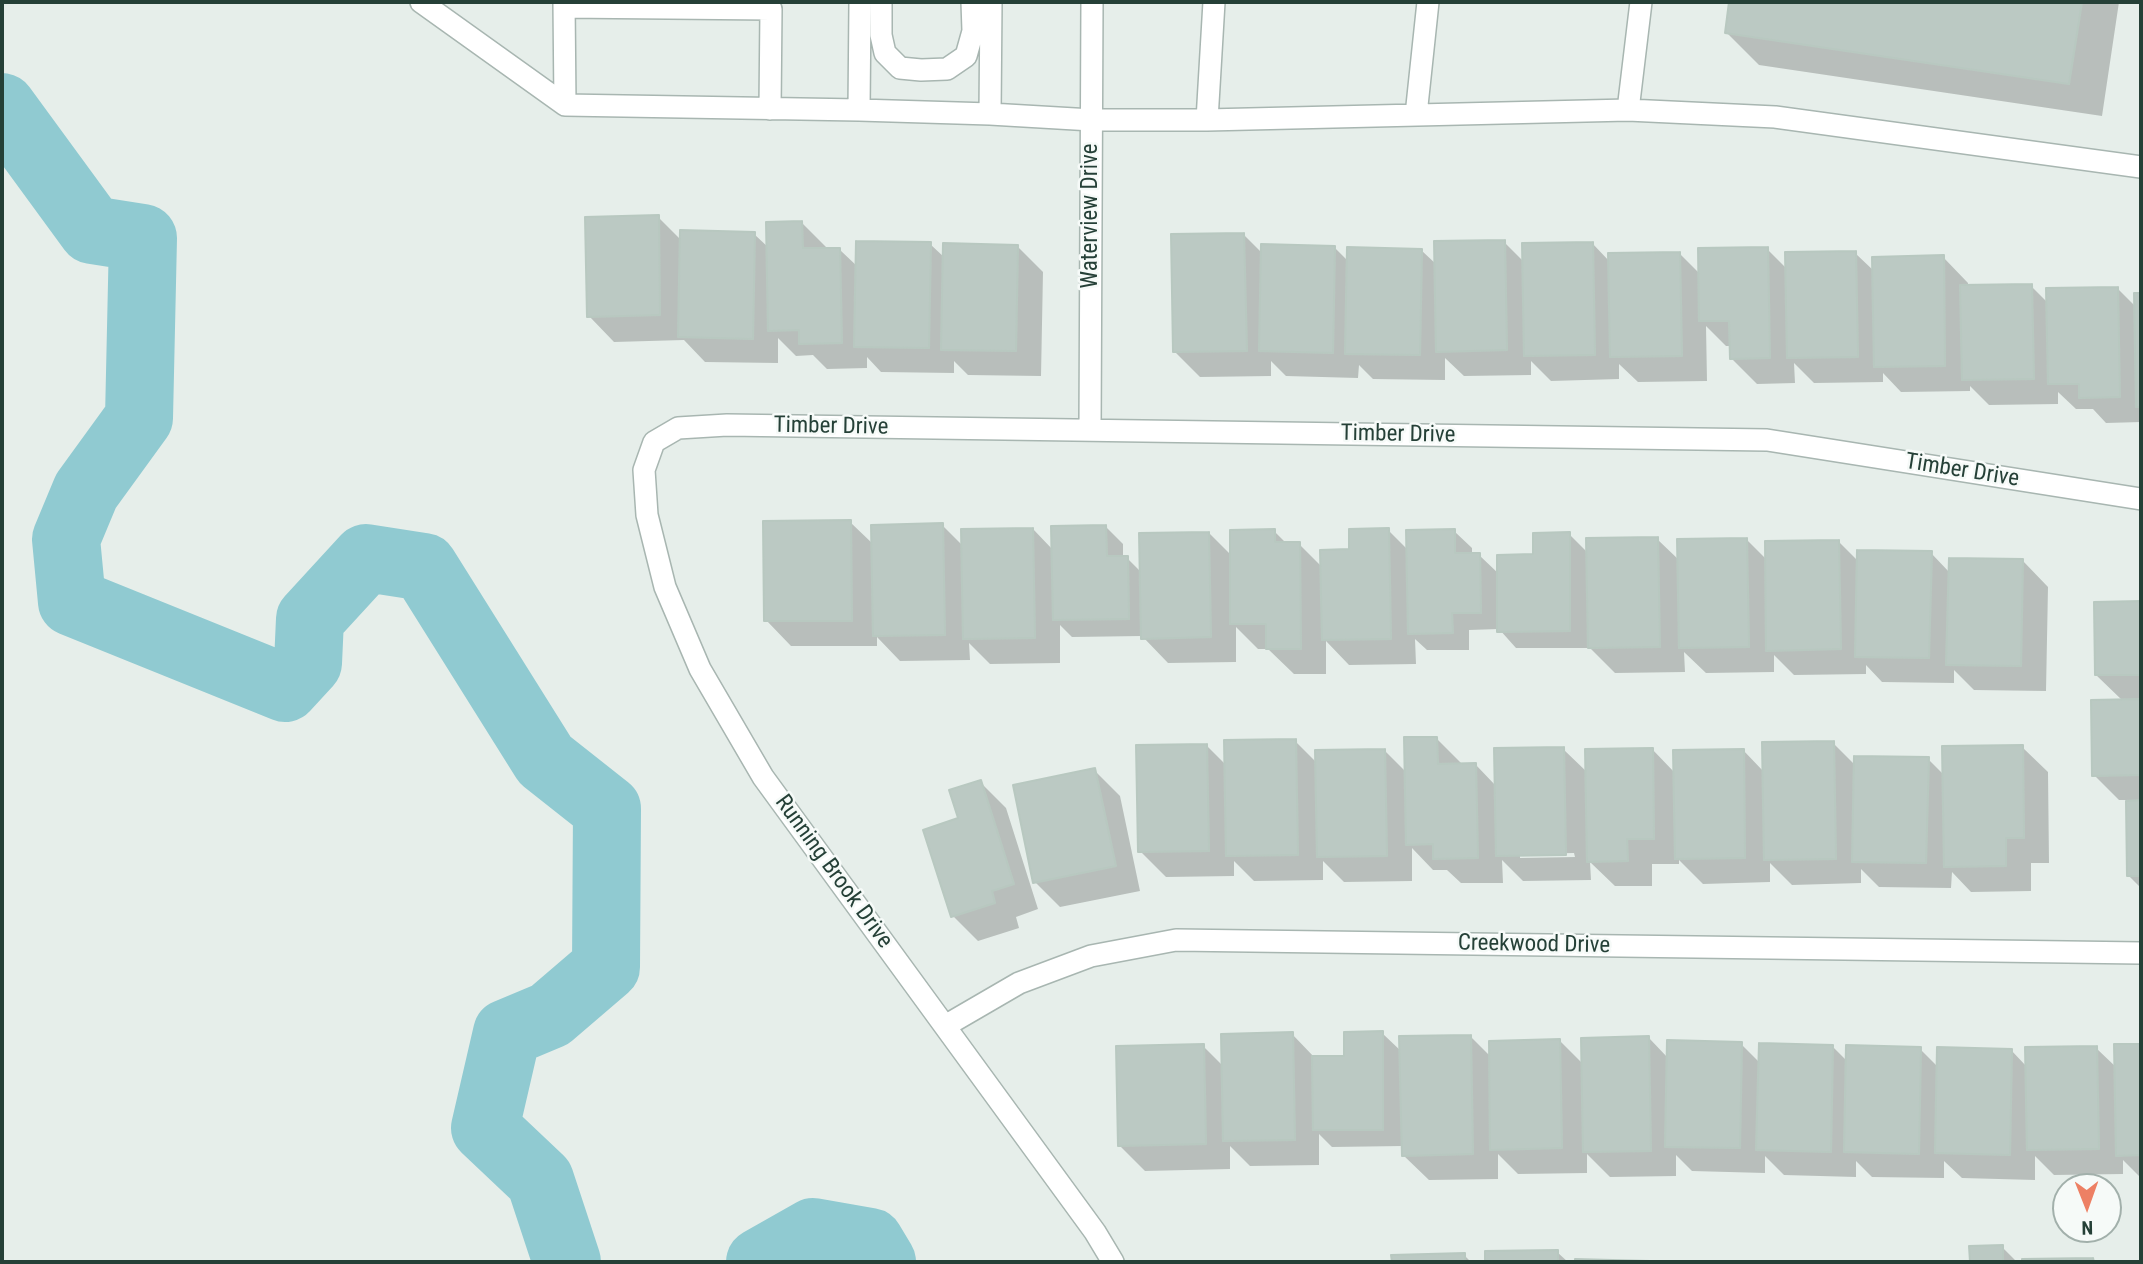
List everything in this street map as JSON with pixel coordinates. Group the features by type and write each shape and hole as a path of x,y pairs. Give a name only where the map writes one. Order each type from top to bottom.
{"street":[{"path":"421,2 565,105 859,110 1092,120 1207,120 1628,110 1775,117 2141,167"},
{"path":"859,110 860,2"},
{"path":"881,2 881,35 885,53 900,68 921,70 947,69 966,56 973,31 972,2"},
{"path":"990,114 991,2"},
{"name":"Waterview Drive","path":"1090,430 1092,2"},
{"path":"1207,120 1214,2"},
{"path":"1416,115 1428,2"},
{"path":"1628,110 1641,2"},
{"path":"565,105 564,4 771,6 770,109"},
{"name":"Timber Drive","path":"654,442 678,428 727,425 1767,440 2141,499"},
{"name":"Running Brook Drive","path":"654,442 644,470 647,515 665,587 700,669 763,777 1095,1232 1113,1262"},
{"name":"Creekwood Drive","path":"945,1026 1019,983 1091,956 1176,940 2141,953"}],"building":[{"path":"1729,2 2082,2 2069,84 1725,33"},
{"path":"659,215 660,315 587,317 585,217"},
{"path":"802,221 803,248 840,248 842,343 799,344 799,330 768,331 766,222"},
{"path":"680,230 755,232 753,339 678,337"},
{"path":"1244,233 1247,351 1173,352 1171,234"},
{"path":"1505,240 1507,350 1436,352 1434,241"},
{"path":"856,241 931,242 929,348 854,347"},
{"path":"1593,242 1595,355 1524,356 1522,243"},
{"path":"943,243 1018,245 1016,351 941,350"},
{"path":"1261,244 1335,246 1333,353 1259,351"},
{"path":"1347,247 1422,249 1420,355 1345,354"},
{"path":"1768,247 1770,358 1730,359 1729,321 1699,321 1698,248"},
{"path":"1856,251 1858,357 1787,358 1785,252"},
{"path":"1680,252 1682,356 1610,357 1608,253"},
{"path":"1944,255 1945,366 1874,367 1872,257"},
{"path":"2032,284 2034,379 1962,380 1960,285"},
{"path":"2118,287 2120,397 2079,398 2079,384 2048,384 2046,288"},
{"path":"2134,293 2141,293 2141,407 2136,407"},
{"path":"851,520 852,621 764,621 763,521"},
{"path":"943,523 945,635 873,636 871,525"},
{"path":"1106,525 1107,556 1128,556 1129,619 1053,620 1051,526"},
{"path":"1033,528 1035,638 963,639 961,529"},
{"path":"1389,528 1391,639 1322,640 1320,550 1349,549 1349,529"},
{"path":"1275,529 1275,542 1300,542 1301,649 1266,649 1266,624 1230,624 1230,530"},
{"path":"1455,529 1455,553 1480,553 1481,613 1452,613 1453,633 1408,634 1406,530"},
{"path":"1209,532 1211,637 1141,639 1139,533"},
{"path":"1570,532 1570,631 1497,632 1497,555 1533,554 1533,533"},
{"path":"1658,537 1660,647 1588,648 1586,538"},
{"path":"1747,538 1749,647 1679,648 1677,539"},
{"path":"1839,540 1841,649 1766,651 1765,541"},
{"path":"1857,550 1932,551 1929,658 1855,657"},
{"path":"1949,558 2023,559 2021,666 1946,665"},
{"path":"2141,601 2141,675 2095,675 2094,602"},
{"path":"2141,699 2141,775 2092,776 2091,700"},
{"path":"1404,737 1437,737 1438,764 1476,763 1478,858 1433,859 1433,844 1406,845"},
{"path":"1296,739 1298,855 1226,856 1224,740"},
{"path":"1834,741 1836,859 1764,860 1762,742"},
{"path":"1207,744 1209,851 1138,852 1136,745"},
{"path":"2023,745 2024,838 2006,838 2006,866 1944,867 1942,746"},
{"path":"1564,747 1566,855 1496,856 1494,748"},
{"path":"1653,748 1654,839 1627,839 1628,861 1587,862 1585,749"},
{"path":"1385,749 1387,856 1317,857 1315,750"},
{"path":"1744,749 1745,858 1675,859 1673,750"},
{"path":"1854,756 1929,757 1926,863 1852,862"},
{"path":"1095,768 1116,866 1033,883 1013,785"},
{"path":"981,780 1014,884 992,891 995,903 951,917 923,830 958,818 949,790"},
{"path":"2141,800 2141,876 2127,876 2126,801"},
{"path":"1383,1031 1383,1130 1313,1130 1312,1056 1344,1056 1344,1032"},
{"path":"1293,1032 1295,1140 1223,1141 1221,1034"},
{"path":"1471,1035 1473,1154 1402,1156 1399,1036"},
{"path":"1649,1036 1651,1151 1583,1152 1581,1038"},
{"path":"1560,1039 1562,1148 1490,1150 1489,1041"},
{"path":"1667,1040 1742,1042 1740,1148 1665,1147"},
{"path":"1759,1043 1833,1045 1831,1152 1756,1150"},
{"path":"1204,1044 1206,1144 1118,1146 1116,1046"},
{"path":"2114,1044 2141,1044 2141,1155 2116,1156"},
{"path":"1846,1045 1921,1047 1919,1154 1844,1152"},
{"path":"2097,1046 2099,1149 2027,1150 2025,1047"},
{"path":"1937,1047 2012,1049 2010,1155 1935,1153"},
{"path":"2003,1245 2003,1262 1970,1262 1969,1246"},
{"path":"1558,1250 1558,1262 1485,1262 1485,1251"},
{"path":"1465,1253 1465,1262 1392,1262 1391,1255"},
{"path":"2093,1258 2094,1262 2022,1262 2022,1259"},
{"path":"1575,1259 1650,1261 1650,1262 1575,1262"},
{"path":"1666,1261 1729,1262 1666,1262"}],"waterway":[{"path":"2,107 92,230 143,238 139,418 86,491 66,539 72,602 285,688 308,663 310,619 366,558 424,567 545,760 607,809 606,967 550,1015 507,1033 485,1128 540,1180 567,1262"},
{"path":"760,1262 813,1232 870,1242 882,1262"}]}
